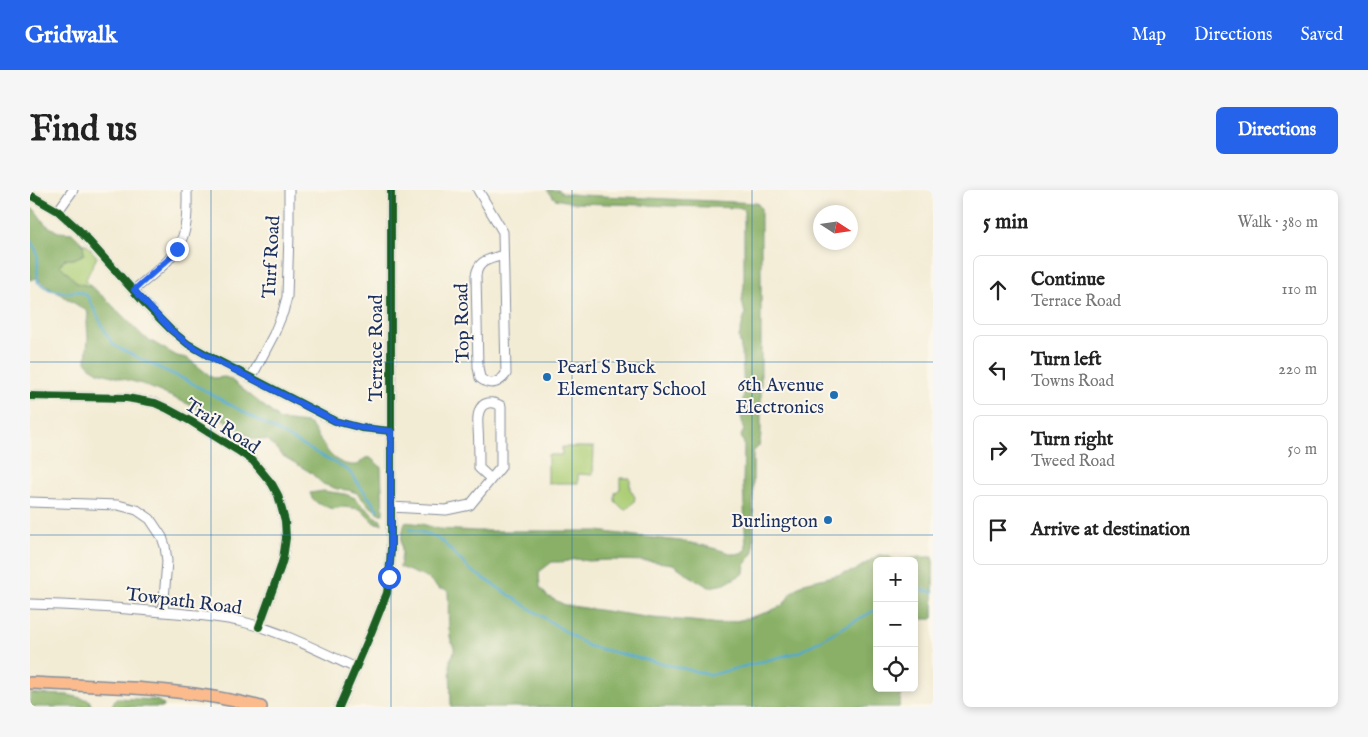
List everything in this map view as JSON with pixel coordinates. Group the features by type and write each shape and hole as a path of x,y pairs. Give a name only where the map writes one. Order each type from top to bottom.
{"main road":[{"path":"30,683 188,692 261,707"}],"street":[{"path":"58,211 73,190"},
{"path":"134,290 172,256 180,242 187,216 187,190"},
{"name":"Turf Road","path":"251,378 274,334 287,297 289,190"},
{"name":"Terrace Road","path":"339,707 375,625 386,593 389,577 391,549 390,190"},
{"name":"Top Road","path":"478,190 503,232 506,374 496,383 485,383 480,378 478,367 476,275 477,269 482,262 503,256"},
{"path":"30,195 58,211 79,230 171,330 188,344 335,421 362,428 391,431"},
{"name":"Trail Road","path":"30,396 127,398 155,403 192,422 253,461 272,484 278,495 286,521 283,559 259,627"},
{"path":"391,507 446,510 470,505 501,467 501,406 491,403 481,407 478,413 480,468 491,478"},
{"path":"30,502 118,505 137,510 150,519 162,537 165,546 166,574 163,612"},
{"name":"Towpath Road","path":"30,604 117,608 230,620 259,627 293,639 356,668"}],"green space":[{"path":"547,190 558,190 562,193 581,195 757,203 761,208 761,435 759,446 753,452 754,552 745,564 744,573 725,584 709,587 673,564 649,561 588,561 575,559 552,562 539,572 540,587 547,596 565,605 652,618 721,624 768,612 783,605 792,592 804,583 854,571 873,559 873,692 902,692 899,707 451,707 450,660 454,646 449,629 448,592 445,589 439,589 429,579 400,567 401,539 405,522 439,529 476,531 598,531 680,541 734,554 741,553 746,549 743,484 744,444 741,436 744,430 741,416 744,392 739,337 745,314 742,301 744,286 744,209 575,203 555,199"},
{"path":"30,208 35,210 45,224 58,232 72,233 83,244 84,254 74,259 65,259 60,265 77,283 92,287 144,337 177,356 187,358 213,378 225,377 230,379 279,420 311,425 324,447 341,462 349,465 358,465 365,459 370,458 381,467 383,514 380,514 367,504 357,493 323,484 310,472 283,456 268,440 253,439 221,418 142,384 98,372 90,367 86,361 88,338 87,311 38,279 30,280"},
{"path":"83,244 86,244 97,257 86,279 92,287 77,283 60,265 66,259 74,259 84,254"},
{"path":"562,447 594,447 593,475 578,474 578,483 548,483 548,455 562,455"},
{"path":"620,478 630,478 630,489 635,497 634,502 627,509 623,509 615,501 615,493 620,489"},
{"path":"323,491 345,494 355,498 381,520 382,524 374,523 360,509 343,507 333,509 317,503 310,493"},
{"path":"879,555 890,557 876,557"},
{"path":"918,557 933,557 933,619 918,619"},
{"path":"30,693 68,695 89,700 92,707 30,707"},
{"path":"116,698 156,700 163,704 164,707 111,707"}],"waterway":[{"path":"30,241 36,250 38,282 49,289 67,293 77,291 85,294 108,337 115,346 188,381 349,471 378,510"},
{"path":"409,529 429,534 443,542 469,569 588,646 711,675 799,652 873,611"},
{"path":"918,590 933,592"}],"cycle path":[{"path":"339,707 387,593 389,577 391,549 391,190"},
{"path":"30,195 58,211 79,230 148,307 188,344 335,421 362,428 391,431"},
{"path":"30,396 127,398 155,403 192,422 253,461 272,484 278,495 285,521 286,538 280,569 259,627"}],"place":[{"name":"Pearl S Buck Elementary School","path":"547,377"},
{"name":"6th Avenue Electronics","path":"834,395"},
{"name":"Burlington","path":"828,520"}],"route":[{"path":"177,249 161,267 134,290 171,330 188,344 211,358 335,421 362,428 391,431 391,549 389,577"}]}
